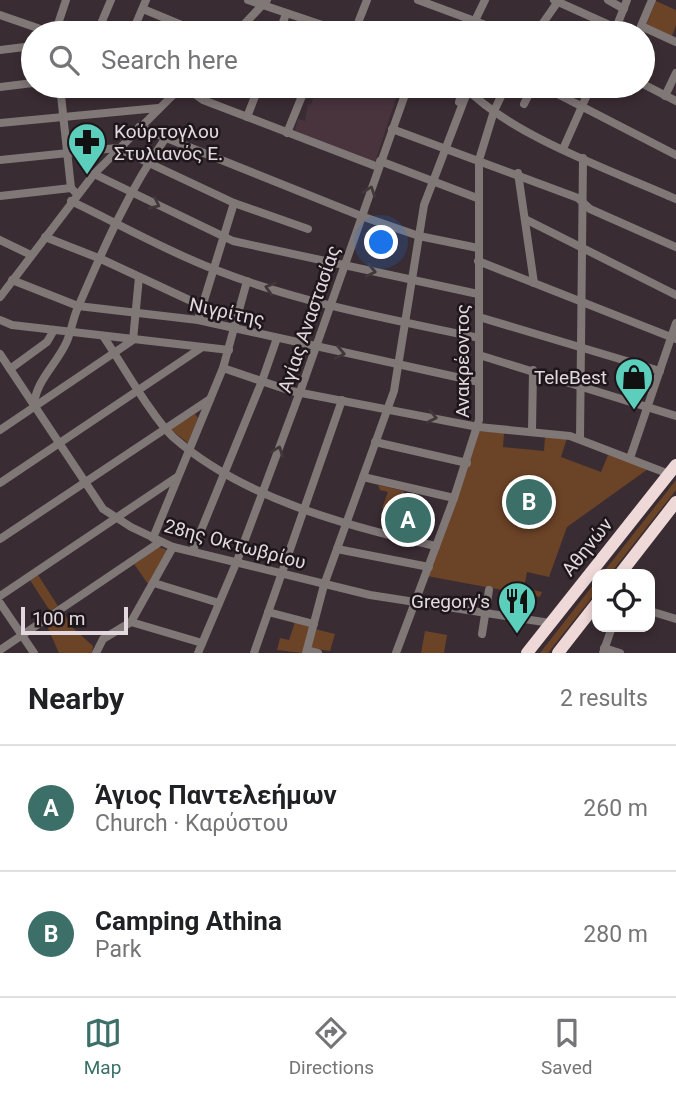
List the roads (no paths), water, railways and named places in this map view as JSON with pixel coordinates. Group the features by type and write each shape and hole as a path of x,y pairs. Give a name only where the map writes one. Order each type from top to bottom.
{"highway":[{"name":"Αθηνών","path":"527,653 673,469"},
{"path":"624,569 676,502"},
{"path":"558,653 592,609"}],"street":[{"path":"58,21 66,0"},
{"path":"102,21 111,0"},
{"path":"248,0 265,3 305,21"},
{"path":"359,21 367,0"},
{"path":"418,0 475,21 485,0"},
{"path":"608,0 625,4 619,21"},
{"path":"643,21 652,0"},
{"path":"544,21 557,1 596,21"},
{"path":"248,21 265,3"},
{"path":"137,21 144,4 177,21"},
{"path":"283,21 286,13"},
{"path":"0,15 21,22"},
{"path":"655,33 676,43"},
{"path":"0,50 21,47"},
{"path":"665,96 676,73"},
{"path":"0,87 21,84"},
{"path":"655,91 676,101"},
{"path":"61,98 73,194"},
{"path":"0,297 73,194 169,98"},
{"path":"200,98 288,133 477,198"},
{"path":"247,117 254,98"},
{"path":"288,133 301,98"},
{"name":"Αγίας Αναστασίας","path":"198,653 237,561 316,348 360,216 405,98"},
{"path":"407,98 399,126 443,146 578,198 676,247"},
{"path":"318,653 306,652 324,584 387,408 399,365 424,205 460,98"},
{"path":"443,146 462,98"},
{"path":"478,98 494,111 563,149 676,199"},
{"name":"Ανακρέοντος","path":"396,653 417,603 478,427 479,160 500,98"},
{"path":"524,104 527,98"},
{"path":"566,98 676,155"},
{"path":"563,149 586,98"},
{"path":"0,123 158,108"},
{"path":"139,127 360,216 419,236 478,248"},
{"path":"392,130 443,146"},
{"path":"34,407 34,396 71,332 78,306 100,259 149,163 165,139"},
{"path":"0,160 117,148 234,203 308,229"},
{"path":"580,439 583,158"},
{"path":"518,173 534,283"},
{"path":"94,174 223,237 279,254 478,295"},
{"path":"0,196 73,194 118,223 214,270 330,307 479,338"},
{"path":"198,320 234,203"},
{"path":"525,219 676,295"},
{"path":"45,237 202,306"},
{"path":"0,240 31,255"},
{"path":"478,261 674,337"},
{"path":"133,340 139,277"},
{"name":"Νιγρίτης","path":"12,280 78,306 198,320 479,382"},
{"path":"0,650 156,540 177,477 223,368 236,329 247,281"},
{"path":"479,317 660,371"},
{"path":"0,320 12,325 229,350"},
{"path":"630,458 674,337 676,323"},
{"path":"10,369 47,342 54,330"},
{"path":"103,336 165,428 189,449 225,472 262,492 338,519 345,525 436,546"},
{"path":"193,550 262,381 276,338"},
{"path":"0,430 133,340"},
{"path":"0,483 201,348"},
{"name":"28ης Οκτωβρίου","path":"0,354 85,482 114,519 156,540 173,547 324,584 417,603 550,623"},
{"path":"479,355 676,416"},
{"path":"223,368 300,392 478,427 532,431 580,439 630,458 673,469"},
{"path":"532,431 533,370"},
{"path":"0,539 210,399"},
{"path":"264,653 254,652 342,400"},
{"path":"375,442 467,463"},
{"path":"0,596 177,477"},
{"path":"363,477 454,498"},
{"path":"96,653 103,639 131,622 173,547"},
{"path":"337,549 429,566"},
{"path":"154,583 219,603"},
{"path":"482,634 489,590"},
{"path":"0,603 34,653"},
{"path":"268,612 314,624"},
{"path":"655,613 676,619"},
{"path":"131,622 202,643"},
{"path":"610,632 604,651 620,653"}],"place":[{"name":"Κούρτογλου Στυλιανός Ε.","path":"87,176"},
{"name":"TeleBest","path":"634,411"},
{"name":"Camping Athina","path":"529,502"},
{"name":"Άγιος Παντελεήμων","path":"408,520"},
{"name":"Gregory's","path":"517,635"}]}
